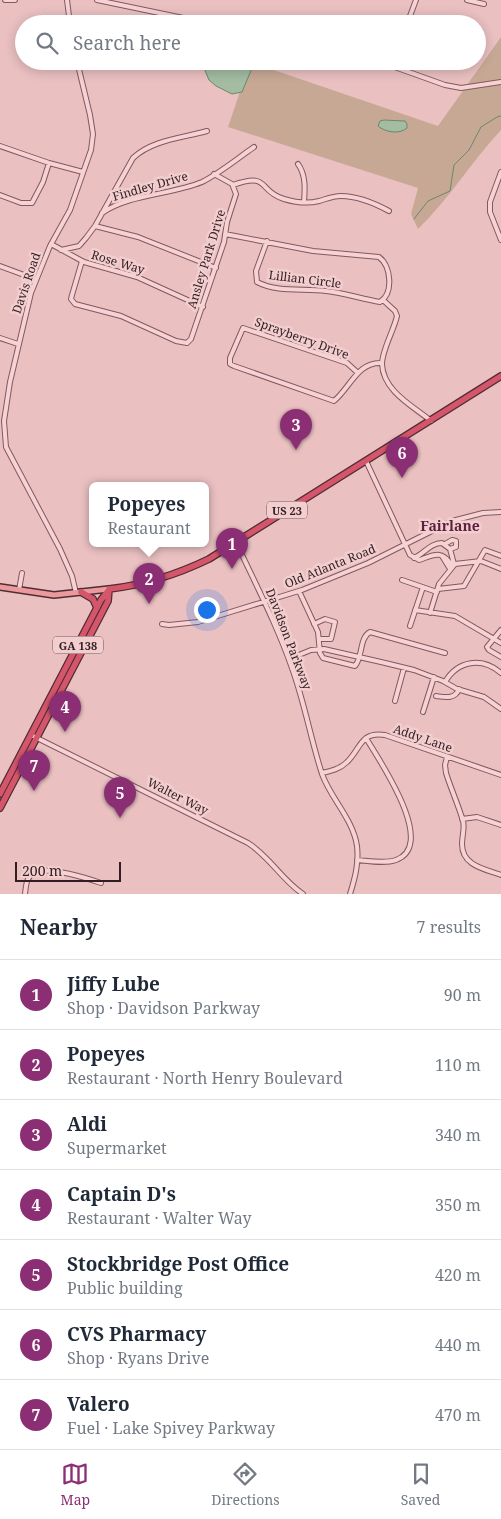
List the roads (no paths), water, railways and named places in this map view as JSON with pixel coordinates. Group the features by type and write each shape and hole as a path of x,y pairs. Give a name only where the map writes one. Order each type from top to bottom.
{"highway":[{"name":"US 23","path":"109,589 135,585 179,572 209,559 501,376"},
{"name":"GA 138","path":"0,808 97,608 109,589"},
{"name":"GA 138","path":"0,793 34,736 108,601 109,589"},
{"path":"79,593 94,599 97,608"}],"main road":[{"name":"US 23","path":"0,587 54,595 109,589"}],"street":[{"path":"5,0 15,0"},
{"path":"67,0 69,15"},
{"path":"97,0 169,15"},
{"path":"410,15 416,0"},
{"path":"467,0 484,4"},
{"name":"Davis Road","path":"79,70 93,134 91,150 70,210 51,244 35,279 18,344 4,421 6,447 60,548 79,593"},
{"path":"409,70 445,85 455,87 480,86 501,82"},
{"path":"61,250 79,246 95,226 125,171 139,152 158,144 207,131"},
{"path":"0,146 49,163 83,172"},
{"name":"Findley Drive","path":"102,214 112,206 204,181 254,147"},
{"path":"0,195 21,203 32,202 43,182 49,163"},
{"path":"298,164 304,178 304,202"},
{"path":"501,172 490,202 490,212 501,240"},
{"path":"214,174 233,185 254,179 279,197 304,202 346,196 389,211"},
{"name":"Ansley Park Drive","path":"82,261 71,299 74,304 121,316 183,344 187,343 191,339 216,268 236,194 233,185"},
{"path":"95,226 168,247 177,253 216,268"},
{"path":"225,234 313,251 379,257 386,264 389,274 387,292 383,300 395,311 397,316 382,364 389,384 408,404 431,421"},
{"name":"Lillian Circle","path":"267,241 256,271 257,282 279,289 317,290 380,302 383,300"},
{"name":"Rose Way","path":"51,244 82,261 137,277 202,307"},
{"path":"0,266 35,279"},
{"name":"Sprayberry Drive","path":"358,373 347,363 243,328 230,358 230,364 234,366 334,400 340,396 358,373 369,364 382,364"},
{"path":"0,338 18,344"},
{"path":"366,461 409,553 419,560 432,554 441,555 452,566"},
{"name":"Old Atlanta Road","path":"162,624 198,622 299,591 340,576 405,545 435,528 467,516 501,512"},
{"name":"Davidson Parkway","path":"236,542 265,602 289,659 322,773 353,832 357,845 358,860"},
{"path":"414,558 421,555 434,544 440,543 448,547"},
{"path":"441,555 448,547"},
{"path":"430,613 437,590 452,566 448,547"},
{"path":"402,580 437,590 463,587 486,550 501,556"},
{"path":"452,566 479,561 501,569"},
{"path":"19,590 22,573"},
{"path":"410,626 423,587"},
{"path":"299,591 314,624 324,658 354,666 358,663 364,636 370,632 445,653"},
{"path":"415,610 456,616 501,642"},
{"path":"314,624 325,619 335,622 331,638 319,639"},
{"path":"501,630 488,648 501,657"},
{"path":"289,659 311,650 320,649 359,657 404,668 445,682 459,690 484,698 501,709"},
{"path":"445,682 455,669 470,662 490,666 501,674"},
{"path":"395,701 404,668"},
{"path":"423,712 434,678"},
{"path":"436,696 453,696 459,690"},
{"name":"Addy Lane","path":"366,738 377,734 385,736 501,775"},
{"name":"Walter Way","path":"34,736 248,843 265,856 289,883 303,894"},
{"path":"322,773 334,770 344,764 352,756 358,745 366,738 402,801 411,831 412,839 407,852 396,860 358,860 357,873 350,894"},
{"path":"448,757 445,765 446,773 464,828 462,847 467,858 475,866 501,875"},
{"path":"462,819 477,818 501,825"},
{"path":"25,894 26,882 33,874 38,872 71,874 101,883"}],"waterway":[{"path":"414,219 428,201 450,191 454,165 469,150 481,127 501,116"}],"place":[{"name":"Aldi","path":"296,450"},
{"name":"CVS Pharmacy","path":"402,478"},
{"name":"Jiffy Lube","path":"232,569"},
{"name":"Popeyes","path":"149,604"},
{"name":"Captain D's","path":"65,732"},
{"name":"Valero","path":"34,791"},
{"name":"Stockbridge Post Office","path":"120,818"}],"district":[{"name":"Fairlane","path":"450,525"}]}
